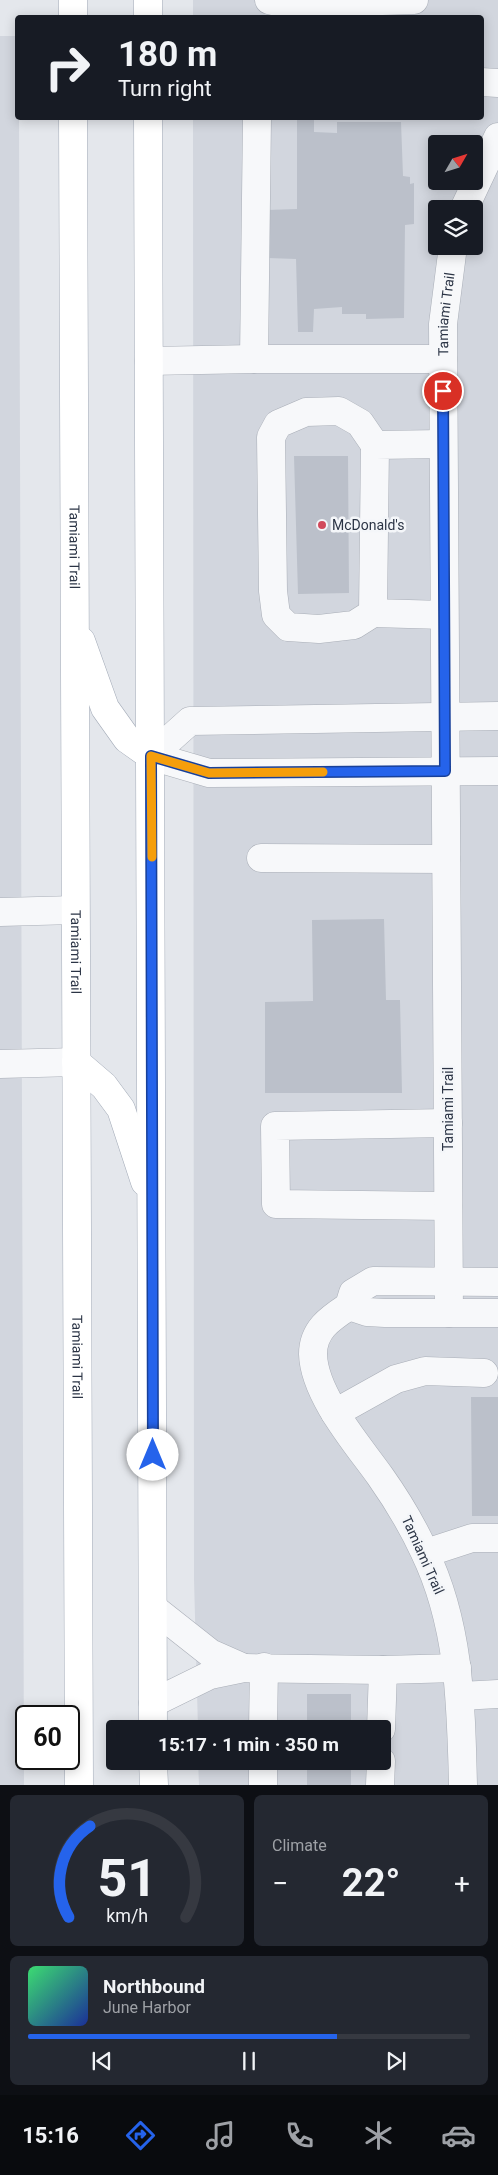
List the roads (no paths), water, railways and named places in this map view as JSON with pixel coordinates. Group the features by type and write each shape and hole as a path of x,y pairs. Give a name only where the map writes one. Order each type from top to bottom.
{"main road":[{"path":"73,0 73,15"},
{"path":"148,0 148,15"},
{"name":"Tamiami Trail","path":"73,120 79,1785"},
{"path":"148,120 153,1716"},
{"path":"74,621 105,708 127,739 151,756"},
{"path":"76,1062 104,1086 121,1110 152,1205"},
{"path":"154,1770 154,1785"}],"street":[{"path":"269,0 286,4 414,0"},
{"path":"484,82 498,83"},
{"path":"254,359 257,120"},
{"path":"468,200 498,137"},
{"name":"Tamiami Trail","path":"449,1313 443,324 452,255"},
{"path":"149,361 443,359"},
{"path":"373,613 376,445 360,424 339,411 306,412 278,424 271,437 273,590 276,615 288,627 319,629 354,625 373,613 444,615"},
{"path":"376,445 443,444"},
{"path":"151,756 190,721 498,716"},
{"path":"151,756 209,773 498,771"},
{"path":"261,858 446,860"},
{"path":"0,912 75,910"},
{"path":"0,1064 76,1062"},
{"path":"448,1123 275,1126 276,1204 448,1206"},
{"name":"Tamiami Trail","path":"449,1282 373,1281 353,1293 349,1306 326,1320 315,1339 313,1356 318,1374 335,1413 405,1514 426,1553 442,1595 451,1630 461,1696 463,1785"},
{"path":"449,1282 498,1282"},
{"path":"349,1306 367,1312 385,1314 498,1313"},
{"path":"335,1413 396,1379 425,1371 484,1373"},
{"path":"426,1553 472,1538 498,1538"},
{"path":"153,1608 210,1653 254,1668"},
{"path":"254,1668 262,1720"},
{"path":"153,1716 210,1676 254,1668 383,1670 457,1668"},
{"path":"381,1720 383,1670"},
{"path":"461,1696 498,1694"},
{"path":"263,1770 263,1785"},
{"path":"380,1785 381,1770"}],"place":[{"name":"McDonald's","path":"322,525"}]}
